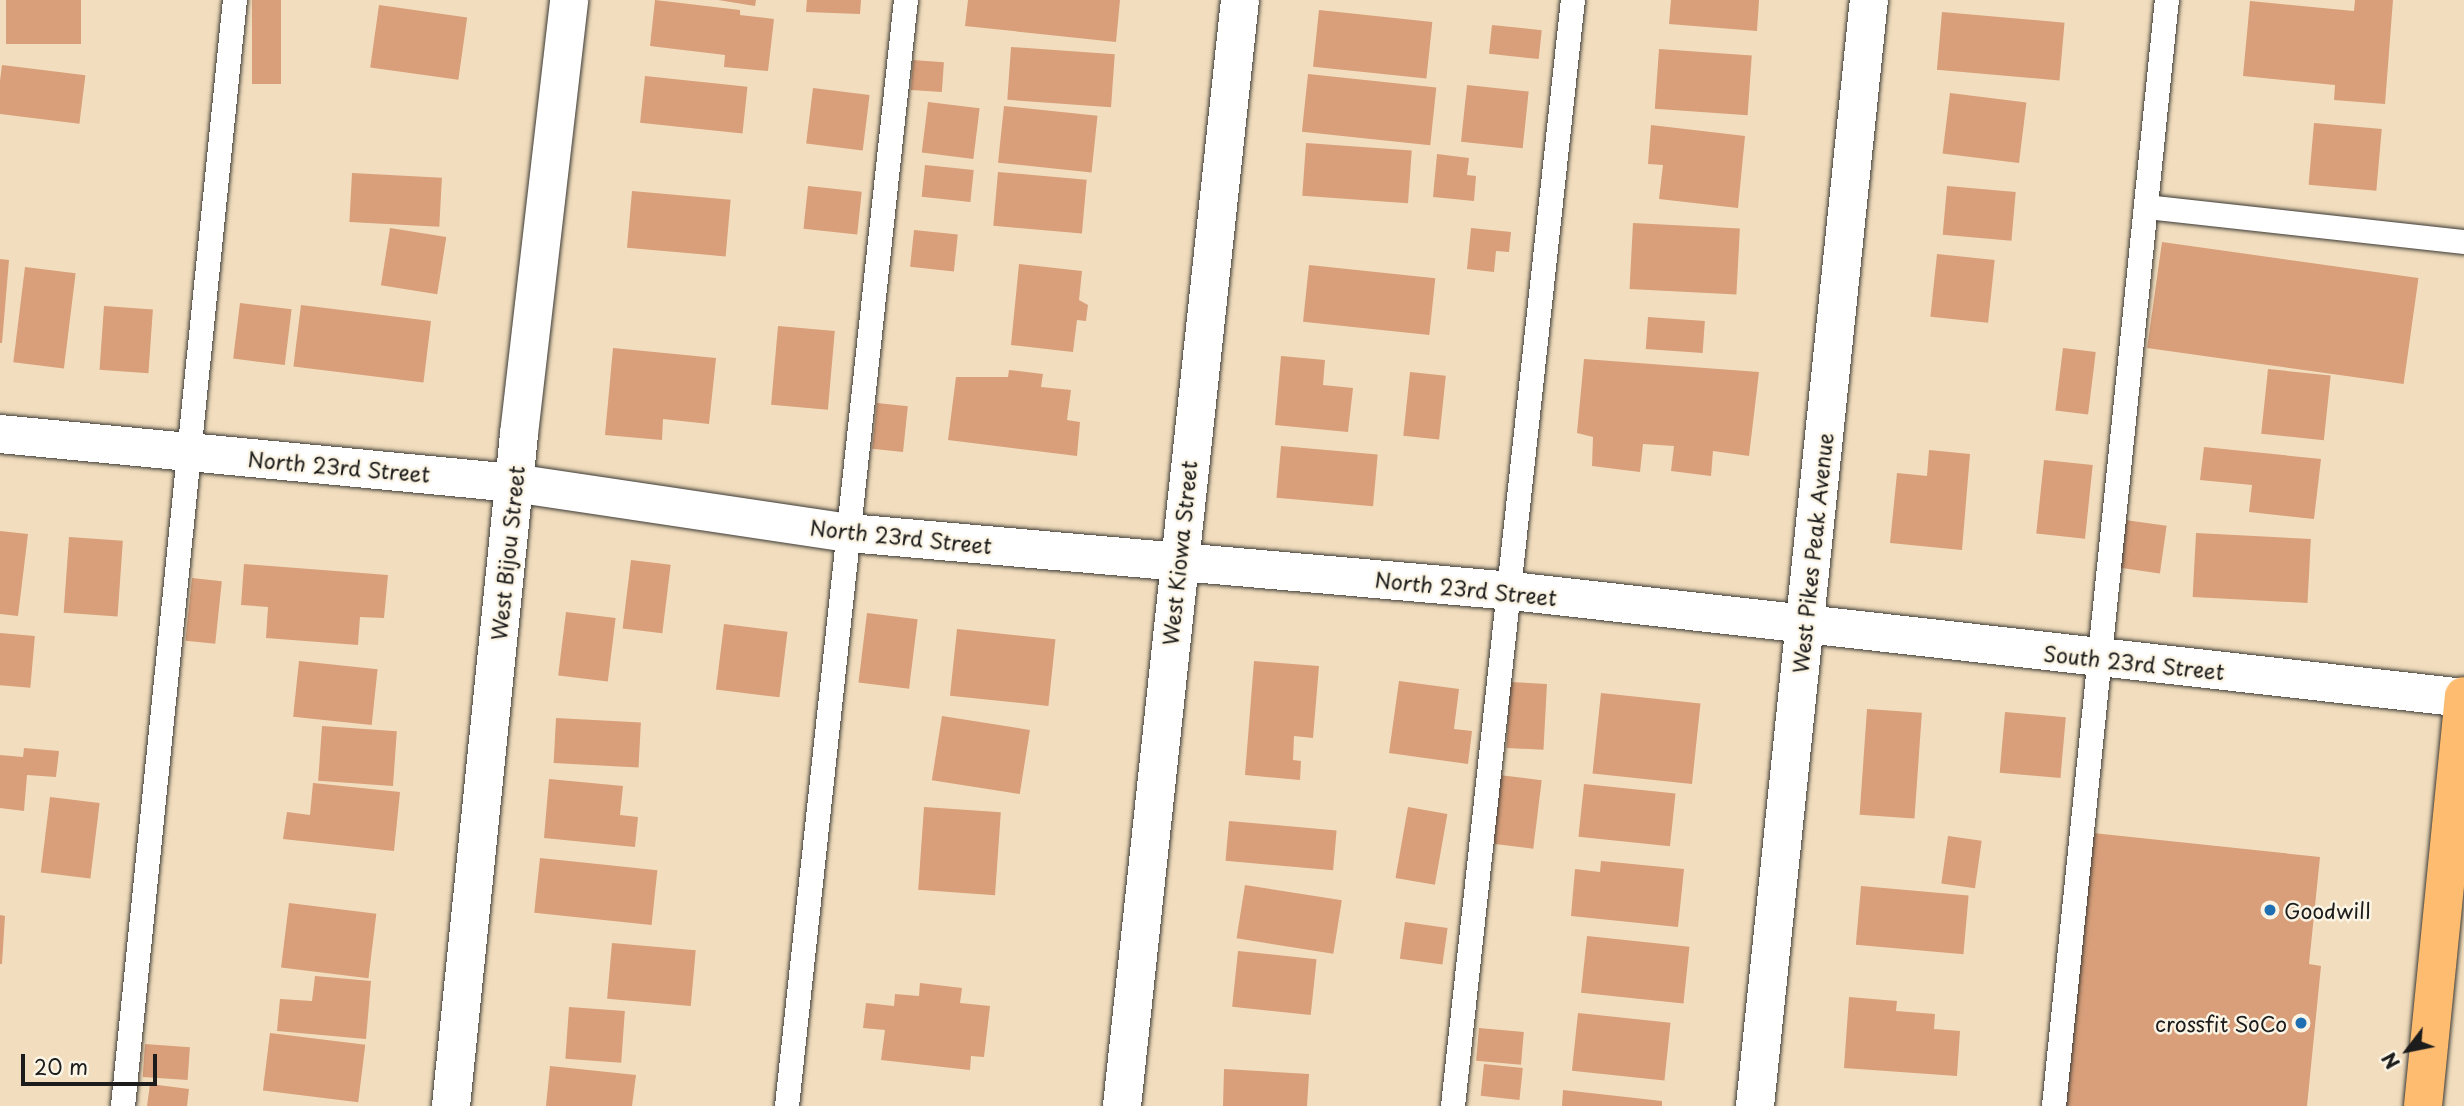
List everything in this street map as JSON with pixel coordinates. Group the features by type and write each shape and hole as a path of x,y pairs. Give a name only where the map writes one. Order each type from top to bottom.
{"main road":[{"path":"2423,1106 2464,697"}],"street":[{"name":"West Bijou Street","path":"451,1106 514,483 569,0"},
{"name":"West Kiowa Street","path":"1122,1106 1178,561 1240,0"},
{"name":"West Pikes Peak Avenue","path":"1757,1106 1869,0"},
{"name":"North 23rd Street","path":"0,434 514,483 849,533 1512,591 1804,625"},
{"name":"South 23rd Street","path":"1804,625 2464,697"}],"lane":[{"path":"123,1106 187,452 235,0"},
{"path":"787,1106 906,0"},
{"path":"1453,1106 1512,591 1573,0"},
{"path":"2054,1106 2167,0"},
{"path":"2146,207 2464,242"}],"building":[{"path":"6,0 81,0 81,44 6,44"},
{"path":"252,0 281,0 281,84 252,84"},
{"path":"655,0 740,10 740,15 774,19 768,71 724,67 725,55 650,46"},
{"path":"718,0 756,0 755,6"},
{"path":"807,0 861,0 860,14 806,12"},
{"path":"968,0 1120,0 1116,42 965,26"},
{"path":"1671,0 1759,0 1757,31 1669,24"},
{"path":"2355,0 2393,0 2385,104 2334,100 2335,85 2243,76 2250,1 2354,11"},
{"path":"379,5 467,17 458,80 370,67"},
{"path":"1319,10 1432,22 1426,79 1313,67"},
{"path":"1942,12 2065,23 2059,80 1937,70"},
{"path":"1492,25 1542,30 1539,59 1489,54"},
{"path":"1011,47 1115,54 1111,107 1007,100"},
{"path":"1659,49 1752,55 1748,115 1655,109"},
{"path":"913,60 944,62 942,92 911,90"},
{"path":"2,65 85,75 79,124 0,114"},
{"path":"1308,74 1436,87 1430,145 1302,132"},
{"path":"645,76 747,87 743,134 640,123"},
{"path":"1467,85 1529,91 1523,148 1461,142"},
{"path":"813,88 870,95 863,151 806,144"},
{"path":"1950,93 2026,102 2019,163 1943,154"},
{"path":"928,102 980,108 973,159 922,153"},
{"path":"1004,106 1097,116 1092,173 998,163"},
{"path":"2314,123 2382,129 2376,191 2309,185"},
{"path":"1651,125 1745,136 1738,208 1659,199 1663,165 1648,164"},
{"path":"1306,143 1412,150 1408,203 1302,196"},
{"path":"1437,154 1469,158 1467,175 1476,176 1474,201 1433,197"},
{"path":"925,165 974,170 970,202 922,197"},
{"path":"998,172 1087,180 1082,234 993,226"},
{"path":"352,173 442,178 439,227 349,222"},
{"path":"808,186 862,192 857,234 804,229"},
{"path":"1947,186 2016,192 2011,241 1943,235"},
{"path":"632,191 731,200 726,256 627,248"},
{"path":"1633,223 1740,229 1736,295 1630,289"},
{"path":"390,228 446,237 437,294 381,285"},
{"path":"1471,228 1511,232 1509,252 1496,251 1494,272 1467,269"},
{"path":"914,230 958,235 954,271 910,267"},
{"path":"2162,242 2418,278 2404,384 2147,348"},
{"path":"1937,254 1995,260 1988,323 1930,317"},
{"path":"0,259 9,260 2,343 0,343"},
{"path":"1019,264 1082,271 1079,300 1088,305 1086,321 1077,320 1073,352 1011,345"},
{"path":"1309,265 1435,278 1429,335 1303,322"},
{"path":"25,267 76,273 64,368 13,362"},
{"path":"240,303 292,309 285,365 233,359"},
{"path":"301,305 431,321 423,383 293,367"},
{"path":"104,306 153,309 148,373 100,370"},
{"path":"1648,317 1705,321 1703,353 1646,349"},
{"path":"778,326 835,331 828,410 771,405"},
{"path":"613,348 716,358 709,424 663,419 662,440 605,435"},
{"path":"2063,348 2096,352 2088,415 2055,411"},
{"path":"1281,356 1325,360 1323,385 1353,388 1348,432 1275,425"},
{"path":"1584,359 1759,372 1749,456 1713,451 1711,476 1671,471 1674,446 1643,444 1640,472 1592,466 1593,437 1577,433"},
{"path":"2268,369 2331,376 2324,440 2261,434"},
{"path":"1009,370 1043,374 1041,387 1071,390 1067,420 1080,422 1077,456 948,440 956,377 1008,377"},
{"path":"1410,372 1446,376 1439,439 1403,436"},
{"path":"877,403 908,406 903,452 872,449"},
{"path":"1281,446 1378,454 1373,506 1276,498"},
{"path":"2204,447 2321,459 2314,519 2249,512 2252,485 2200,480"},
{"path":"1929,450 1970,454 1962,550 1890,543 1897,473 1927,476"},
{"path":"2044,460 2093,465 2085,539 2036,534"},
{"path":"2125,520 2167,526 2160,573 2118,568"},
{"path":"0,531 28,534 18,616 0,614"},
{"path":"2196,533 2311,539 2307,603 2193,597"},
{"path":"69,537 123,541 118,617 64,613"},
{"path":"631,560 671,565 662,633 623,628"},
{"path":"244,564 388,575 384,618 360,617 358,645 266,638 268,607 241,605"},
{"path":"192,578 222,581 215,644 185,641"},
{"path":"566,612 616,618 608,682 558,676"},
{"path":"867,613 918,619 909,689 858,682"},
{"path":"724,624 788,632 779,697 716,690"},
{"path":"957,629 1055,639 1048,706 950,696"},
{"path":"0,633 35,636 30,688 0,685"},
{"path":"299,661 378,669 372,725 293,717"},
{"path":"1254,661 1319,666 1313,738 1294,736 1293,760 1301,761 1300,780 1245,775"},
{"path":"1399,681 1459,689 1454,729 1472,731 1468,764 1389,753"},
{"path":"1510,682 1547,684 1543,750 1507,748"},
{"path":"1601,693 1700,703 1692,784 1593,774"},
{"path":"1867,709 1922,713 1914,819 1860,815"},
{"path":"2005,712 2066,717 2060,778 2000,773"},
{"path":"942,716 1030,730 1020,794 932,780"},
{"path":"556,718 641,722 639,767 554,763"},
{"path":"322,726 397,731 393,786 318,781"},
{"path":"24,748 59,751 56,777 27,775 24,811 0,808 0,755 23,757"},
{"path":"1499,775 1542,780 1533,849 1491,843"},
{"path":"549,779 623,786 620,815 638,817 635,847 544,838"},
{"path":"313,783 400,792 394,851 283,839 287,812 310,815"},
{"path":"1584,784 1675,794 1670,846 1578,837"},
{"path":"50,797 100,803 90,879 41,872"},
{"path":"924,807 1001,812 995,895 918,890"},
{"path":"1408,807 1447,814 1435,885 1395,878"},
{"path":"1229,821 1337,830 1333,870 1226,861"},
{"path":"2093,833 2320,857 2309,964 2321,966 2307,1106 2065,1106"},
{"path":"1948,836 1982,841 1975,888 1941,884"},
{"path":"540,858 657,870 652,925 534,913"},
{"path":"1601,861 1684,869 1678,927 1571,916 1575,869 1600,872"},
{"path":"1245,885 1342,900 1333,954 1237,938"},
{"path":"1861,886 1969,895 1963,954 1856,945"},
{"path":"289,903 376,914 368,978 281,968"},
{"path":"0,915 5,916 2,964 0,964"},
{"path":"1405,922 1448,928 1442,965 1400,959"},
{"path":"1587,936 1689,947 1683,1003 1581,993"},
{"path":"612,943 696,950 691,1006 607,999"},
{"path":"1238,951 1317,959 1311,1015 1232,1007"},
{"path":"315,976 371,981 366,1039 277,1031 280,999 312,1001"},
{"path":"920,983 962,988 960,1003 990,1006 984,1057 971,1056 970,1070 881,1060 885,1030 863,1028 866,1003 894,1006 895,994 919,996"},
{"path":"1849,997 1897,1001 1896,1011 1935,1014 1934,1029 1960,1031 1957,1076 1844,1068"},
{"path":"569,1007 625,1011 621,1063 565,1059"},
{"path":"1578,1013 1670,1023 1664,1080 1572,1071"},
{"path":"1479,1028 1524,1032 1521,1065 1476,1061"},
{"path":"270,1033 365,1045 358,1102 263,1091"},
{"path":"145,1044 190,1047 188,1080 143,1077"},
{"path":"1484,1064 1523,1068 1519,1100 1481,1096"},
{"path":"550,1066 636,1075 632,1106 546,1106"},
{"path":"1224,1069 1309,1074 1307,1106 1223,1106"},
{"path":"150,1084 189,1089 187,1106 147,1106"},
{"path":"1563,1090 1662,1101 1662,1106 1562,1106"}],"place":[{"name":"Goodwill","path":"2270,910"},
{"name":"crossfit SoCo","path":"2301,1023"}]}
